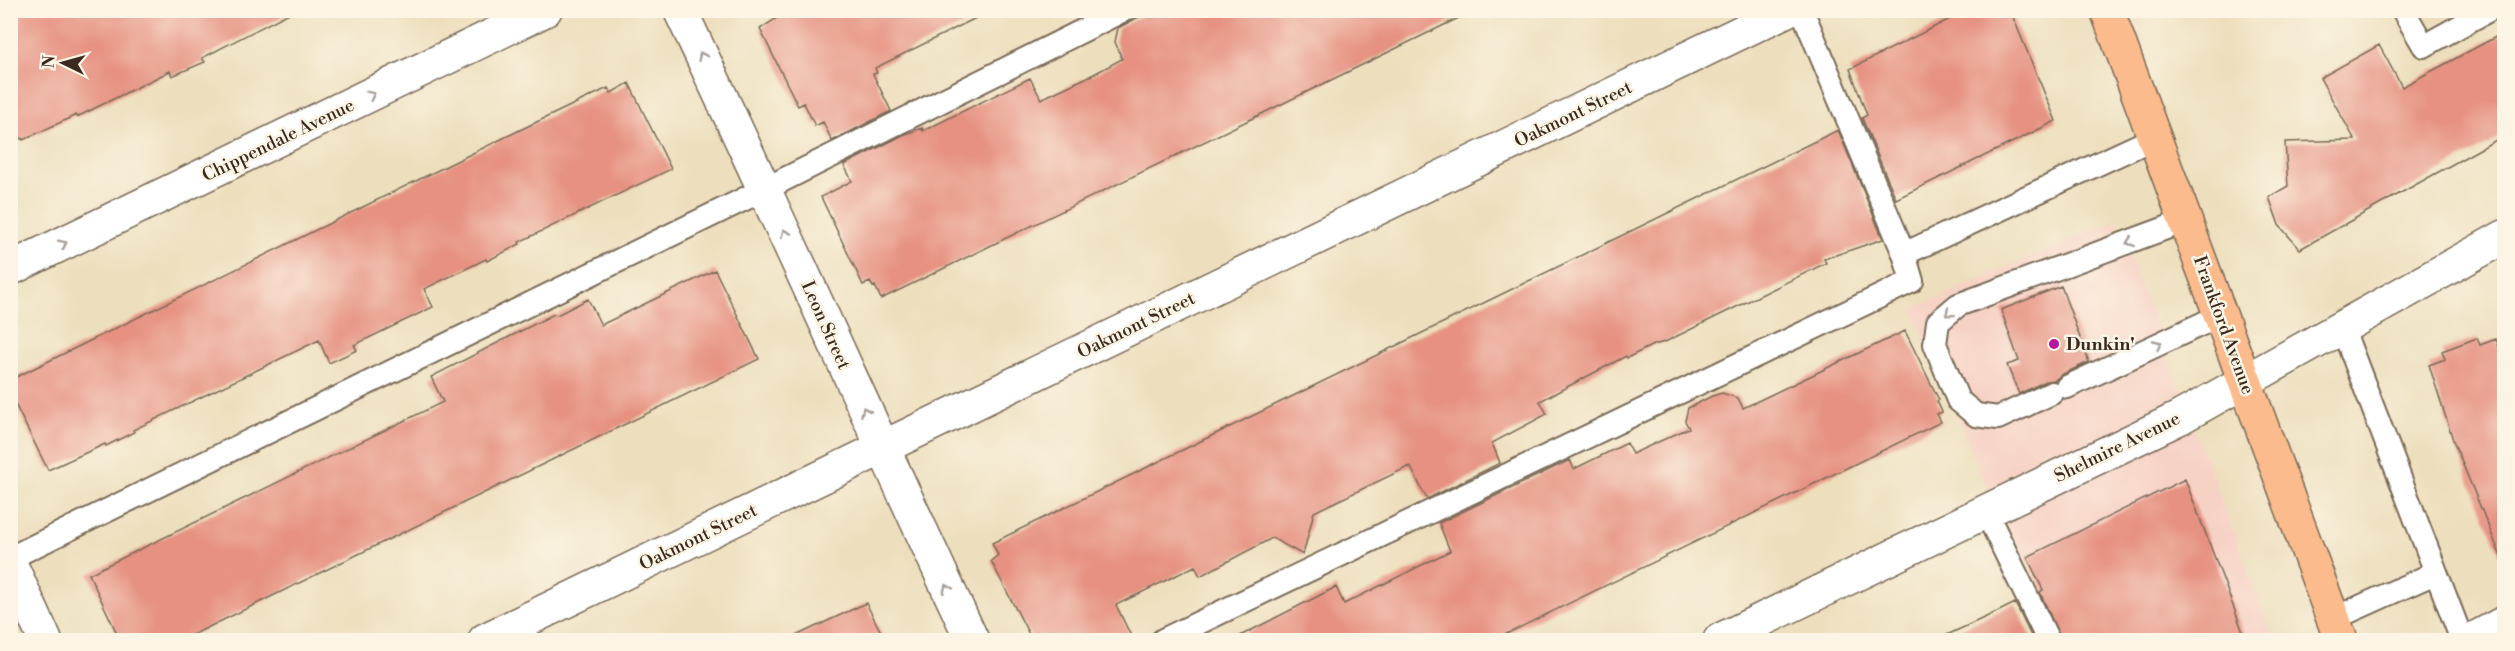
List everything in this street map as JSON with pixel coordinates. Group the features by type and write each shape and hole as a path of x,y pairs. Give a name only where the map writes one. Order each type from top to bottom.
{"main road":[{"name":"Frankford Avenue","path":"2113,13 2154,138 2337,630"}],"street":[{"name":"Chippendale Avenue","path":"10,270 545,10"},
{"name":"Leon Street","path":"680,10 765,189 972,640"},
{"name":"Oakmont Street","path":"485,640 1787,10"},
{"name":"Shelmire Avenue","path":"1720,640 2179,417 2505,237"},
{"path":"10,563 45,640"}],"lane":[{"path":"10,558 765,189 1124,10"},
{"path":"1163,640 1912,281 1904,254 1802,10"},
{"path":"2403,10 2424,46 2489,10"},
{"path":"1904,254 2154,138"},
{"path":"2185,221 1959,305 1938,322 1935,344 1958,400 1976,415 1998,418 2221,315"},
{"path":"2342,327 2435,573 2481,636"},
{"path":"1986,512 2048,640"},
{"path":"2337,630 2435,573"}],"shaded area":[{"path":"2116,220 2274,640 2051,640 1912,309"}],"building":[{"path":"10,10 295,10 202,58 205,62 172,76 170,71 77,117 76,115 10,144"},
{"path":"789,10 992,10 875,68 877,73 873,74 891,111 832,141 823,122 815,126 804,103 798,106 760,29"},
{"path":"1152,10 1475,10 881,299 875,286 873,287 870,282 863,285 821,197 852,181 844,165 903,135 922,128 923,131 1030,78 1041,99 1094,74 1122,59 1115,42 1118,28"},
{"path":"1968,10 2010,10 2056,121 1896,199 1862,118 1867,115 1850,69"},
{"path":"2505,32 2505,135 2300,249 2279,225 2269,197 2288,186 2285,142 2355,140 2320,78 2379,45 2402,87"},
{"path":"629,83 671,169 519,242 520,244 487,261 486,259 424,289 433,307 354,345 357,350 329,363 319,340 133,430 134,432 106,446 105,444 48,470 10,394 10,380 522,129 608,88 611,93"},
{"path":"1838,130 1883,239 1824,259 1826,263 1665,342 1653,345 1627,358 1626,356 1540,401 1547,414 1492,443 1500,463 1427,499 1410,466 1314,512 1303,555 1272,538 1200,576 1195,566 1116,605 1133,640 1032,640 991,561 998,555 992,543"},
{"path":"715,270 759,359 182,640 120,640 89,574 443,402 431,377 554,314 557,315 588,299 601,325"},
{"name":"Dunkin'","path":"2061,286 2089,362 2055,380 2046,381 2019,394 2007,365 2019,361 2001,310"},
{"path":"1905,331 1939,400 1937,401 1942,412 1937,414 1941,422 1494,640 1232,640 1336,587 1344,604 1450,551 1439,523 1570,460 1574,469 1627,443 1632,454 1689,428 1685,421 1688,408 1712,396 1722,393 1738,398 1743,408"},
{"path":"2477,338 2480,345 2496,339 2505,362 2504,564 2454,443 2429,365 2445,359 2442,351"},
{"path":"2185,479 2246,640 2061,640 2040,592 2043,590 2027,557"},
{"path":"866,603 885,640 787,640"},
{"path":"2015,603 2033,640 1936,640 1999,611"}],"place":[{"name":"Dunkin'","path":"2054,344"}]}
